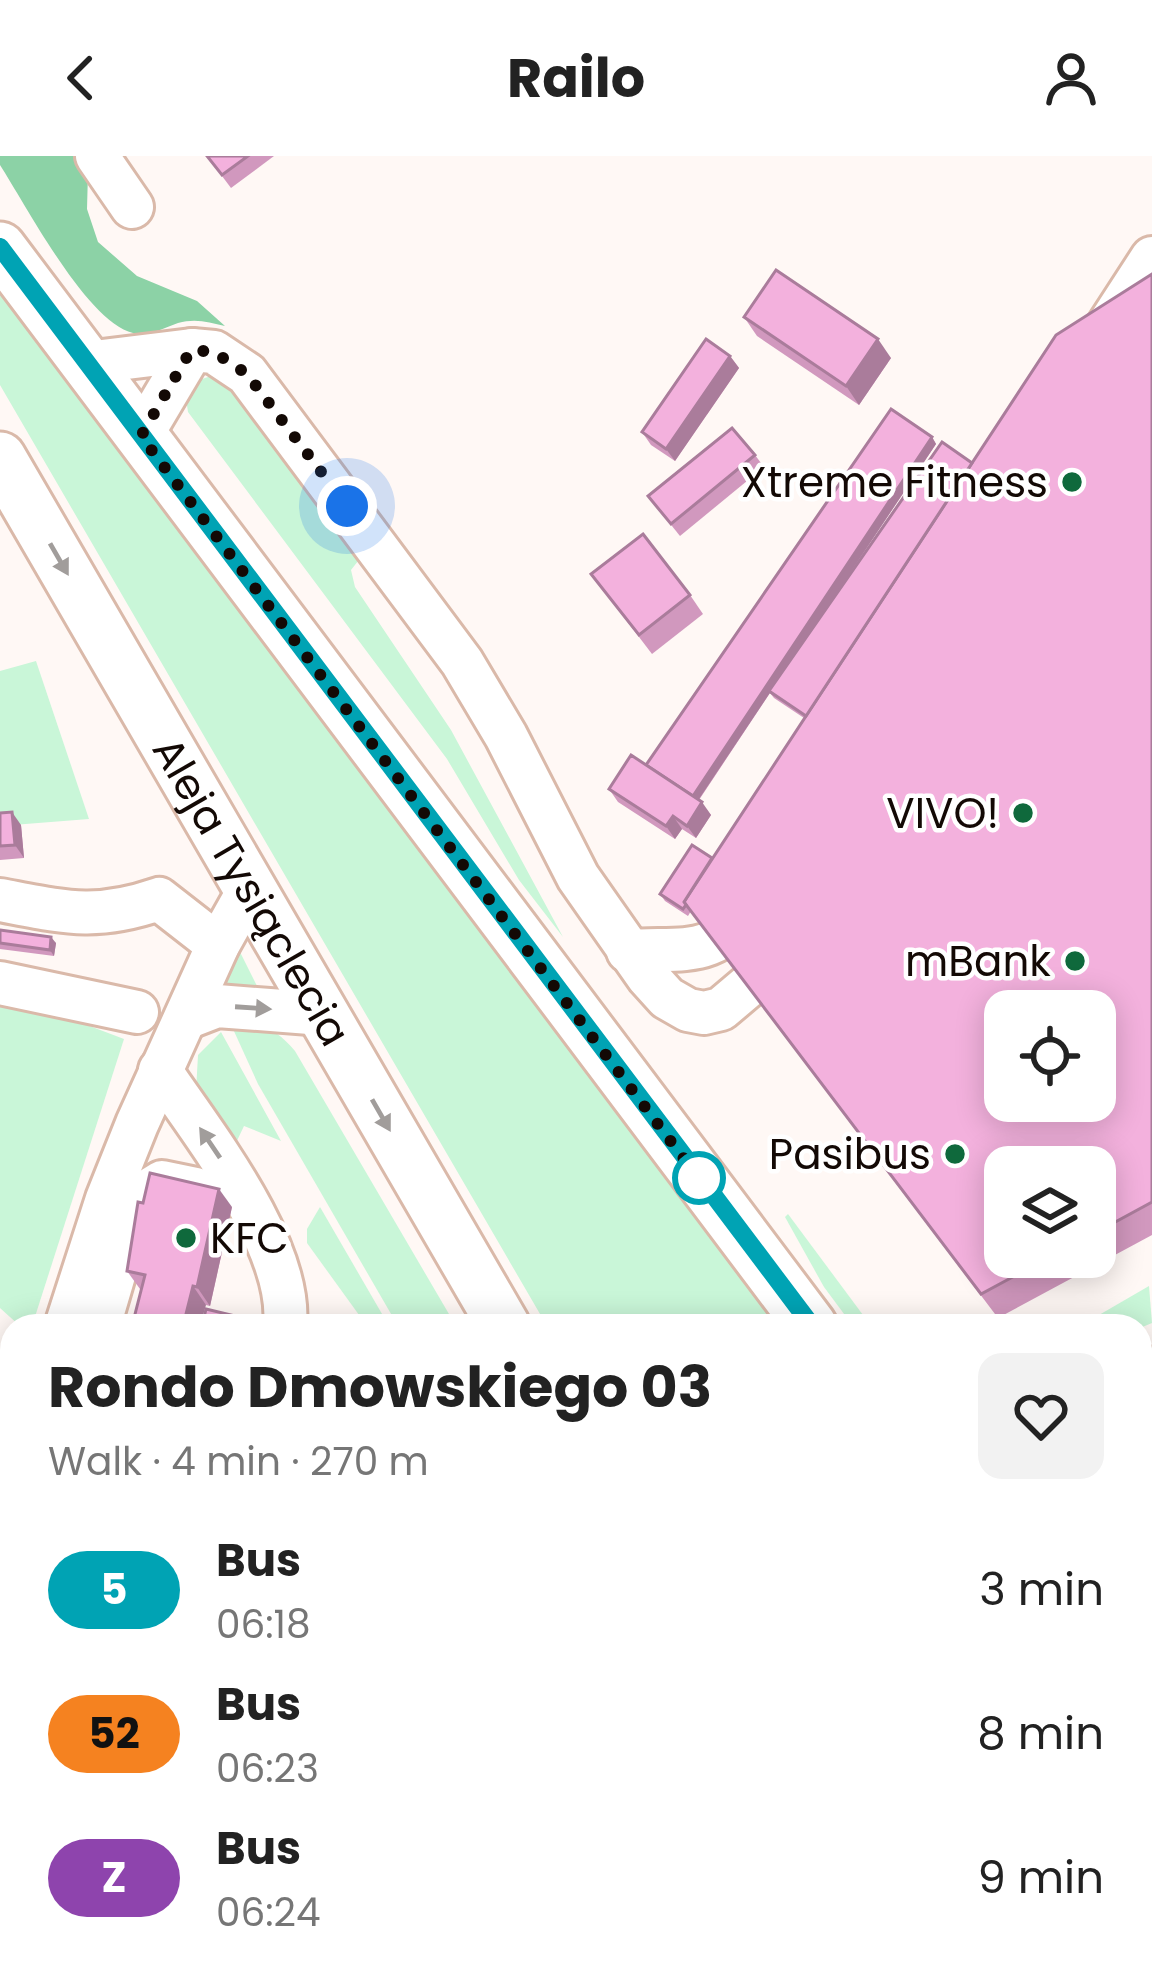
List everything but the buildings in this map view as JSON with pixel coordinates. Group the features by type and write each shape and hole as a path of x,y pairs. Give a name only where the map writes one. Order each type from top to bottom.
{"main road":[{"path":"0,248 803,1314"},
{"name":"Aleja Tysiąclecia","path":"0,458 497,1314"}],"street":[{"path":"97,156 132,208"},
{"path":"1086,358 1152,258"},
{"path":"141,436 191,350"},
{"path":"86,363 191,350 214,352 247,374 430,616 495,717 588,893 667,998 704,1013 721,1009 747,987"},
{"path":"628,950 682,952 710,946 749,909 760,873"},
{"path":"71,1314 107,1199 160,1070 250,888"},
{"path":"0,900 75,914 118,913 159,898 218,945"},
{"path":"0,983 137,1012"},
{"path":"186,1018 217,1006 323,1014"},
{"path":"160,1070 249,1202 277,1274 282,1314"},
{"path":"102,1314 130,1216 141,1195 162,1182 249,1202"}],"green space":[{"path":"0,156 78,156 88,172 87,209 98,242 137,276 197,301 225,326 190,321 139,334 115,324 59,261 0,165"},
{"path":"0,294 774,1314 540,1314 0,385"},
{"path":"208,377 230,383 362,556 351,570 355,587 451,730 563,937 519,880 447,759 188,412 186,399 196,381"},
{"path":"36,661 89,819 0,826 0,671"},
{"path":"238,948 257,986 219,991"},
{"path":"0,998 124,1039 36,1314 7,1314 0,1308"},
{"path":"262,1027 295,1051 449,1314 391,1314 258,1084 233,1029"},
{"path":"221,1032 281,1141 244,1126 234,1147 196,1091 198,1055"},
{"path":"320,1207 382,1314 358,1314 307,1243 307,1229"},
{"path":"788,1214 862,1314 844,1314 785,1217"},
{"path":"1149,1286 1151,1314 1101,1314"}],"bus line":[{"name":"5","path":"0,247 803,1314"}],"place":[{"name":"Xtreme Fitness","path":"1072,482"},
{"name":"VIVO!","path":"1023,813"},
{"name":"mBank","path":"1075,961"},
{"name":"Pasibus","path":"955,1154"},
{"name":"KFC","path":"186,1238"}],"route":[{"path":"347,506 247,374 214,352 191,350 141,436 705,1187 699,1178"}]}
